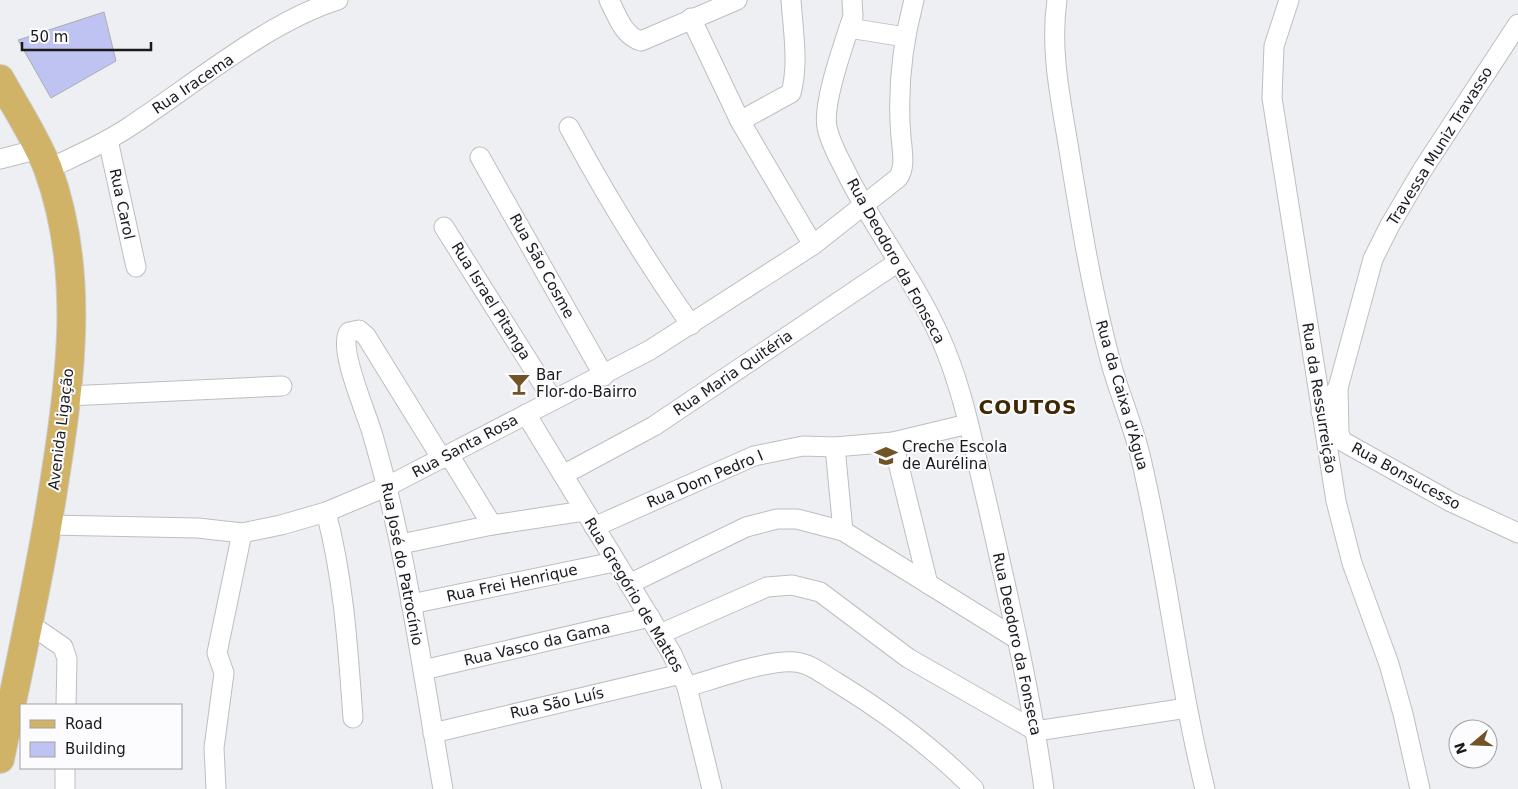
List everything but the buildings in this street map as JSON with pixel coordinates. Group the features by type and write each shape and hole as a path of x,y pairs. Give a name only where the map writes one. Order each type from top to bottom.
{"main road":[{"name":"Avenida Ligação","path":"0,79 43,159 60,213 71,275 68,396 48,525 0,759"}],"street":[{"name":"Rua Iracema","path":"0,159 43,159 108,140 285,22 319,6 338,0"},
{"path":"609,0 627,33 633,39 640,41 647,40 691,18 737,0"},
{"path":"740,121 791,93 794,82 792,0"},
{"name":"Rua Deodoro da Fonseca","path":"852,0 853,16 826,110 826,126 831,141 862,205 898,262 940,337 955,376 968,424 1017,640 1036,731 1044,789"},
{"path":"849,28 905,37 914,0"},
{"name":"Rua da Caixa d'Água","path":"1057,0 1053,26 1054,64 1074,180 1099,312 1112,367 1141,458 1205,789"},
{"name":"Rua da Ressurreição","path":"1289,0 1274,46 1272,98 1321,412 1336,500 1352,564 1389,664 1403,714 1420,789"},
{"path":"691,18 740,121 813,244"},
{"name":"Travessa Muniz Travasso","path":"1321,412 1338,388 1361,299 1377,251 1423,168 1518,24"},
{"name":"Rua Santa Rosa","path":"48,525 198,528 242,533 281,525 326,512 388,486 553,400 604,376 691,325 813,244 902,173 900,76 905,37"},
{"path":"569,127 607,197 652,270 691,325"},
{"name":"Rua Carol","path":"108,140 136,267"},
{"name":"Rua São Cosme","path":"480,157 604,376"},
{"name":"Rua Israel Pitanga","path":"444,227 553,400"},
{"name":"Rua Maria Quitéria","path":"563,476 654,426 898,262"},
{"name":"Rua José do Patrocínio","path":"443,789 401,544 388,486 352,373 346,342 347,335 354,330 359,330 366,336 446,457"},
{"path":"68,396 282,386"},
{"name":"Rua Bonsucesso","path":"1338,388 1339,433 1342,441 1451,502 1518,532"},
{"name":"Rua Gregório de Mattos","path":"526,414 614,562 650,617 684,680 712,789"},
{"name":"Rua Dom Pedro I","path":"401,544 492,525 589,519 754,456 803,446 835,447 893,442 968,424"},
{"path":"893,442 928,584"},
{"path":"835,447 843,531"},
{"path":"446,457 492,525"},
{"path":"326,512 335,548 342,590 353,718"},
{"path":"629,584 746,527 777,519 797,519 843,531 1017,640"},
{"path":"216,789 214,748 224,673 217,653 242,533"},
{"name":"Rua Frei Henrique","path":"411,604 614,562"},
{"path":"660,634 768,587 792,585 820,592 908,658 1036,731 1188,708"},
{"name":"Rua Vasco da Gama","path":"423,670 650,617"},
{"path":"28,623 63,646 67,659 66,704"},
{"name":"Rua São Luís","path":"433,733 684,680 777,662 796,662 812,667 873,704 931,750 974,789"},
{"path":"65,789 66,769"}],"place":[{"name":"Bar Flor-do-Bairro","path":"519,384"},
{"name":"Creche Escola de Aurélina","path":"886,456"}],"district":[{"name":"COUTOS","path":"1028,407"}]}
